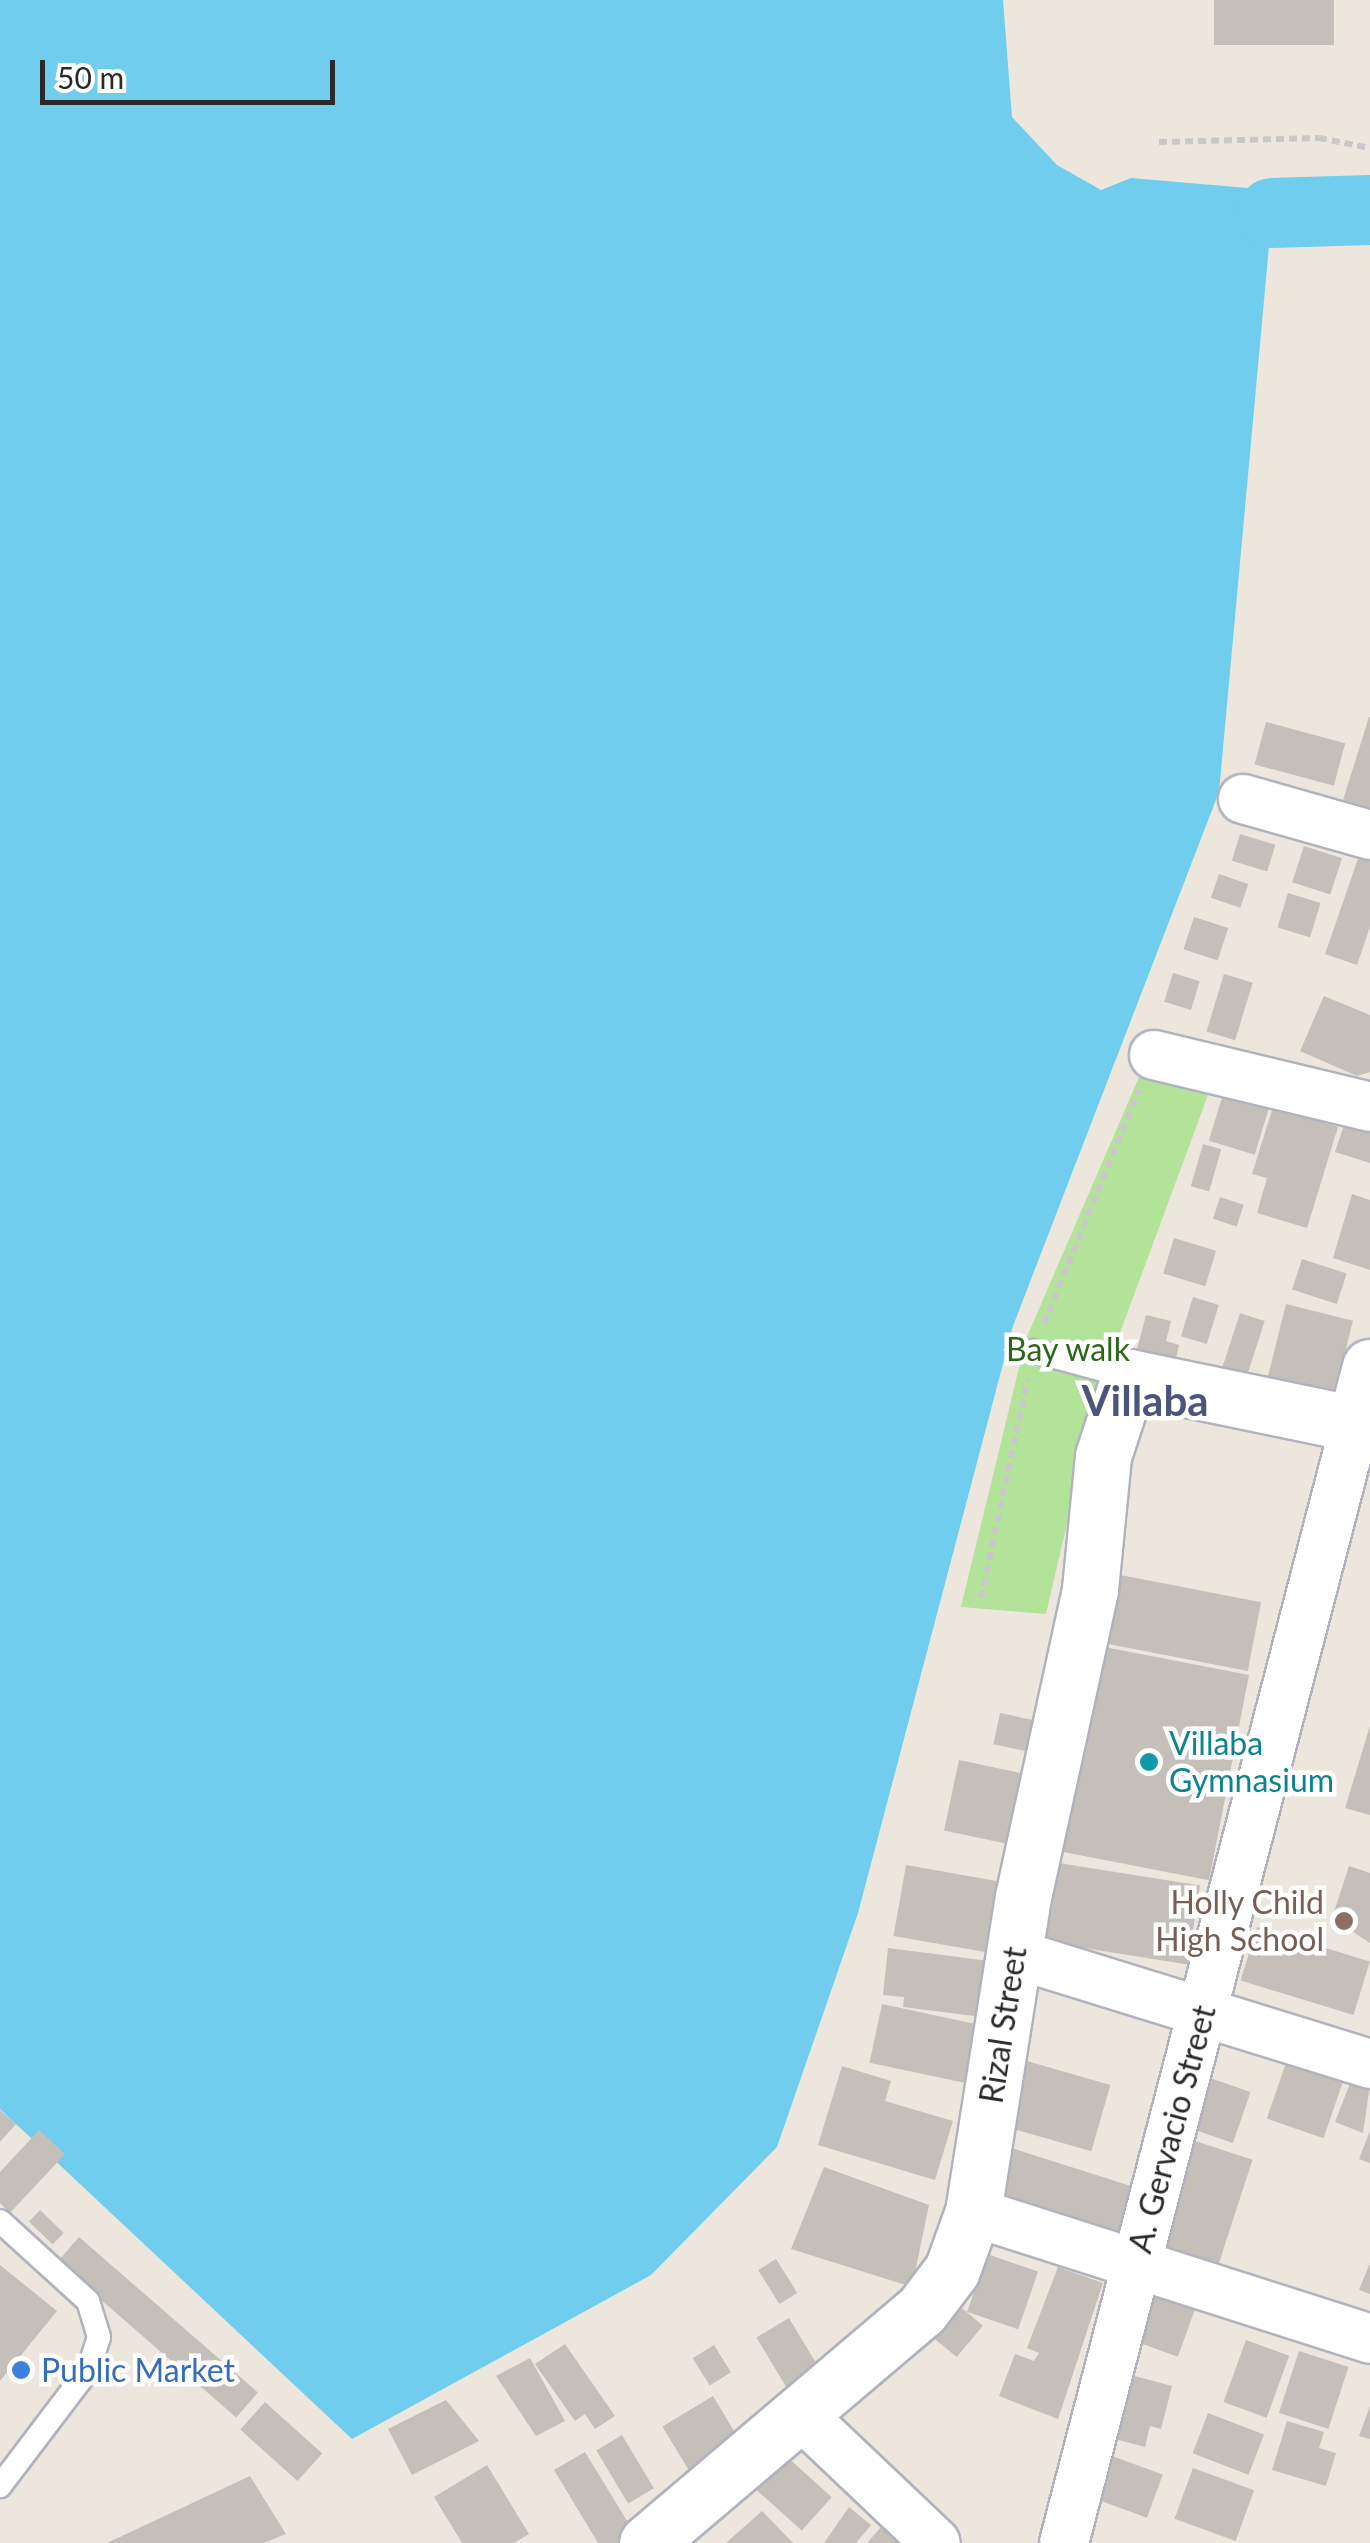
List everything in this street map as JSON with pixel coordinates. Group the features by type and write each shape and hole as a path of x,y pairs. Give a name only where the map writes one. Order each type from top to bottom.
{"street":[{"path":"1242,799 1370,835"},
{"path":"1154,1055 1370,1107"},
{"name":"A. Gervacio Street","path":"1064,2543 1134,2265 1363,1426 1370,1367"},
{"path":"1129,1376 1363,1426"},
{"name":"Rizal Street","path":"647,2543 921,2311 952,2270 973,2212 1015,1954 1090,1589 1103,1456 1129,1376"},
{"path":"1015,1954 1370,2064"},
{"path":"973,2212 1370,2339"},
{"path":"800,2414 936,2543"}],"lane":[{"path":"1033,1351 1129,1376"},
{"path":"0,2221 88,2301 99,2337 88,2370 0,2486"}],"path":[{"path":"1159,142 1318,138 1370,148"}],"green space":[{"name":"Bay walk","path":"1143,1068 1208,1095 1097,1395 1046,1614 961,1607 1026,1339"}],"water":[{"path":"0,0 1003,0 1012,117 1057,165 1101,190 1131,178 1259,189 1272,213 1219,792 1013,1326 858,1913 777,2147 651,2275 352,2439 0,2109"}],"building":[{"path":"1214,0 1334,0 1334,45 1214,45"},
{"path":"1370,717 1370,808 1343,800"},
{"path":"1266,722 1345,743 1334,786 1255,765"},
{"path":"1240,834 1275,845 1267,872 1232,861"},
{"path":"1304,846 1342,858 1330,895 1292,882"},
{"path":"1361,850 1370,853 1370,927 1357,965 1325,954"},
{"path":"1219,874 1248,884 1240,908 1211,898"},
{"path":"1288,893 1321,903 1310,937 1277,927"},
{"path":"1194,917 1228,928 1218,960 1183,949"},
{"path":"1173,973 1200,981 1191,1010 1164,1002"},
{"path":"1224,974 1253,983 1235,1040 1206,1031"},
{"path":"1324,996 1370,1015 1370,1072 1357,1076 1300,1051"},
{"path":"1224,1091 1270,1105 1255,1155 1209,1141"},
{"path":"1273,1107 1338,1127 1307,1228 1257,1213 1267,1178 1252,1174"},
{"path":"1345,1122 1370,1130 1370,1163 1335,1152"},
{"path":"1203,1144 1221,1149 1209,1192 1191,1186"},
{"path":"1352,1194 1370,1200 1370,1270 1333,1258"},
{"path":"1220,1197 1244,1205 1237,1227 1213,1219"},
{"path":"1174,1238 1216,1251 1205,1286 1163,1273"},
{"path":"1302,1259 1347,1274 1337,1304 1292,1289"},
{"path":"1193,1297 1219,1305 1207,1344 1181,1336"},
{"path":"1286,1304 1353,1321 1333,1400 1266,1384"},
{"path":"1240,1313 1265,1321 1245,1382 1220,1374"},
{"path":"1146,1315 1171,1321 1166,1341 1179,1345 1175,1363 1136,1353"},
{"path":"1105,1572 1261,1602 1248,1671 1092,1641"},
{"name":"Villaba Gymnasium","path":"1089,1644 1249,1675 1209,1880 1049,1849"},
{"path":"1000,1713 1049,1723 1042,1755 993,1744"},
{"path":"1370,1726 1370,1815 1345,1808"},
{"path":"959,1760 1031,1775 1016,1846 944,1830"},
{"path":"1046,1861 1200,1885 1188,1964 1033,1940"},
{"path":"906,1865 1003,1882 991,1953 893,1936"},
{"path":"1349,1866 1370,1873 1370,1943 1332,1918"},
{"path":"1257,1927 1370,1961 1353,2015 1241,1981"},
{"path":"888,1948 997,1962 990,2018 903,2007 904,1997 883,1995"},
{"path":"882,2004 978,2024 965,2083 870,2063"},
{"path":"1020,2059 1110,2085 1091,2151 1001,2125"},
{"path":"1287,2060 1344,2080 1324,2138 1267,2119"},
{"path":"842,2066 891,2081 885,2101 953,2121 935,2180 818,2145"},
{"path":"1207,2077 1250,2092 1233,2143 1189,2128"},
{"path":"1352,2078 1370,2085 1363,2133 1335,2122"},
{"path":"0,2110 16,2124 0,2142"},
{"path":"39,2130 65,2154 10,2213 0,2203 0,2172"},
{"path":"1370,2131 1370,2163 1359,2159"},
{"path":"1186,2138 1253,2160 1219,2263 1152,2242"},
{"path":"1002,2145 1134,2187 1120,2232 1108,2228 1105,2238 1085,2232 1088,2223 1071,2218 1068,2227 984,2200"},
{"path":"824,2167 929,2205 912,2287 791,2249"},
{"path":"40,2210 64,2233 53,2244 29,2222"},
{"path":"79,2237 258,2392 236,2417 57,2262"},
{"path":"987,2254 1038,2272 1018,2329 967,2312"},
{"path":"776,2259 797,2293 779,2304 758,2270"},
{"path":"1370,2263 1370,2294 1359,2290"},
{"path":"0,2265 57,2311 0,2381"},
{"path":"1058,2267 1103,2283 1058,2419 999,2396 1015,2354 1034,2361 1039,2353 1027,2348"},
{"path":"1146,2292 1195,2310 1178,2357 1129,2339"},
{"path":"950,2298 983,2326 957,2357 924,2329"},
{"path":"789,2318 821,2372 789,2392 756,2338"},
{"path":"1246,2340 1289,2356 1267,2418 1223,2402"},
{"path":"565,2344 615,2416 595,2429 585,2414 575,2421 535,2364"},
{"path":"714,2345 731,2372 710,2385 693,2358"},
{"path":"1299,2351 1348,2367 1328,2429 1279,2413"},
{"path":"530,2358 565,2421 536,2436 496,2376"},
{"path":"1127,2374 1172,2386 1161,2429 1150,2426 1145,2447 1111,2438"},
{"path":"713,2396 747,2453 696,2483 662,2426"},
{"path":"446,2400 479,2441 412,2475 388,2429"},
{"path":"265,2402 322,2454 297,2481 240,2429"},
{"path":"1370,2406 1370,2439 1359,2436"},
{"path":"1208,2413 1264,2435 1249,2475 1193,2453"},
{"path":"1287,2421 1324,2432 1319,2448 1336,2453 1326,2486 1272,2470"},
{"path":"622,2435 654,2488 628,2504 596,2450"},
{"path":"585,2452 635,2534 620,2543 598,2543 554,2470"},
{"path":"785,2455 832,2497 802,2531 755,2488"},
{"path":"1112,2456 1163,2474 1147,2518 1096,2499"},
{"path":"487,2465 529,2534 514,2543 462,2543 434,2497"},
{"path":"1193,2468 1254,2490 1236,2541 1175,2519"},
{"path":"250,2476 286,2534 264,2543 107,2543"},
{"path":"849,2507 871,2525 856,2543 824,2543"},
{"path":"762,2511 793,2543 726,2543"},
{"path":"881,2527 901,2543 867,2543"}],"waterway":[{"path":"1272,213 1370,210"}],"place":[{"name":"Villaba Gymnasium","path":"1149,1762"},
{"name":"Holly Child High School","path":"1344,1921"},
{"name":"Public Market","path":"21,2370"}],"district":[{"name":"Villaba","path":"1145,1400"}]}
